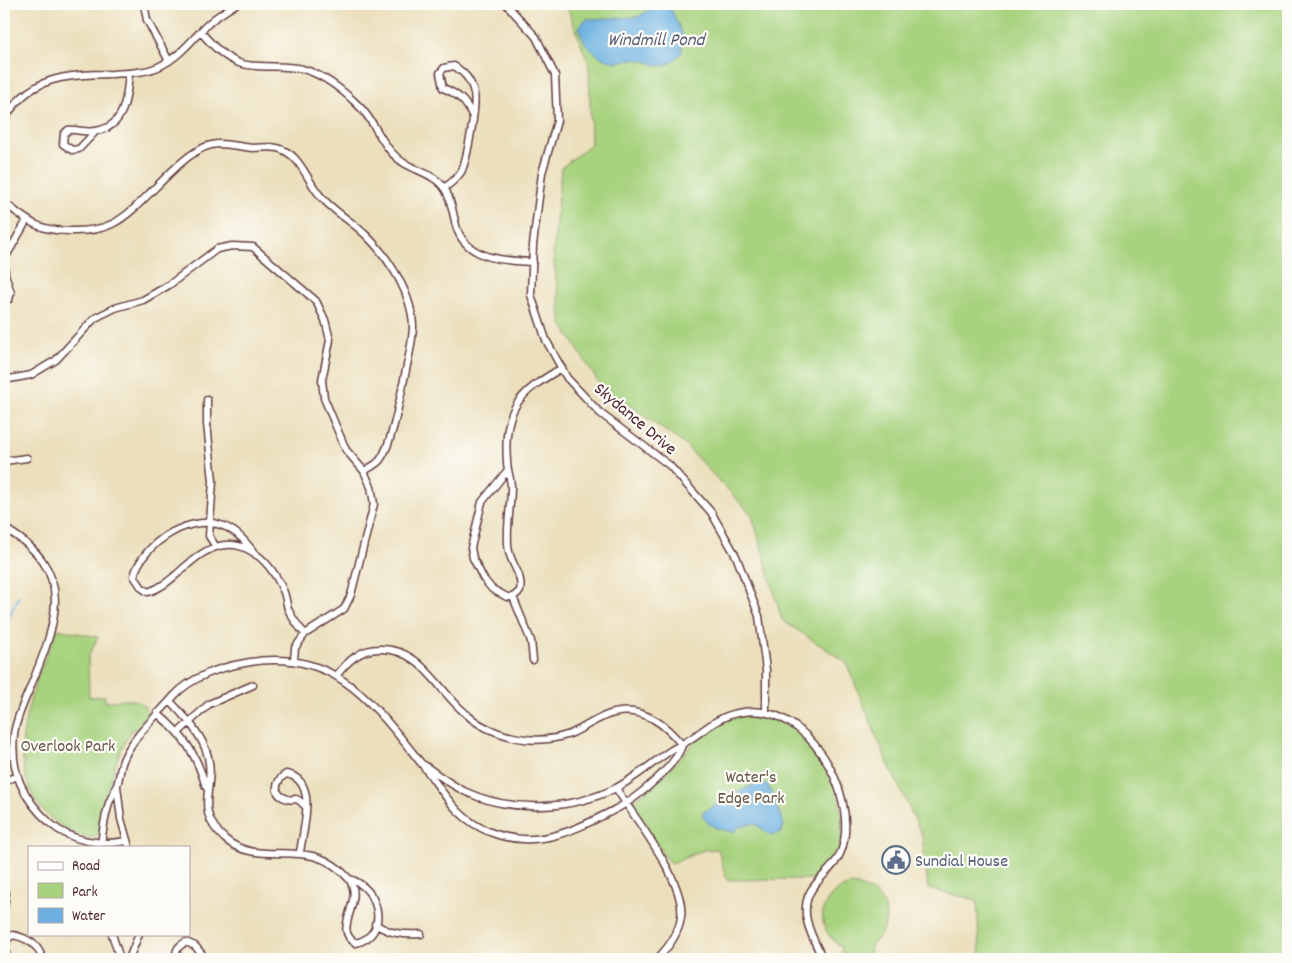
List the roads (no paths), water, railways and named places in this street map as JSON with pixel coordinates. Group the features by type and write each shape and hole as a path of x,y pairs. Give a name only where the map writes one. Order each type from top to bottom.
{"street":[{"path":"144,4 147,20 169,61"},
{"path":"4,121 10,110 40,83 58,78 92,74 129,73 158,67 179,55 209,23 236,4"},
{"name":"Skydance Drive","path":"506,4 536,37 555,75 557,121 542,173 533,262 532,295 546,340 567,378 600,413 669,465 711,512 736,556 759,616 766,670 766,712"},
{"path":"201,32 222,54 243,64 307,70 331,83 360,106 373,123 386,147 404,163 426,173 444,188 458,232 467,244 481,254 506,260 533,262"},
{"path":"444,188 460,174 463,167 473,117 475,94 468,76 454,66 444,68 440,73 443,88 460,97 468,106 473,117"},
{"path":"96,132 68,130 64,134 63,144 72,150 79,149 96,132 109,127 118,120 124,109 129,73"},
{"path":"4,202 37,227 61,232 90,231 111,225 130,212 194,152 217,144 252,148 270,147 282,149 290,154 318,193 374,243 393,269 406,296 413,324 409,356 392,430 380,461 364,471"},
{"path":"4,301 9,299 11,293 5,274 4,260 27,220"},
{"path":"4,380 31,375 56,360 95,318 116,308 143,300 169,285 217,248 232,246 253,247 316,301 326,320 330,340 322,380 324,398 346,450 364,471 371,487 374,504 352,595 339,613 305,634 295,648 294,660"},
{"path":"507,471 495,489 482,502 471,548 473,558 483,578 492,589 507,598 513,597 520,592 522,582 509,552 511,484 507,471 508,419 518,400 536,382 562,368"},
{"path":"207,400 207,424 213,481 212,524 209,536 216,547"},
{"path":"4,461 27,458"},
{"path":"256,555 238,535 227,527 212,524 194,524 178,529 148,552 138,564 134,576 142,588 148,592 161,588 198,556 223,544 242,544 256,555 264,561 284,591 288,608 305,634"},
{"path":"4,528 26,540 42,559 51,578 56,606 53,627 14,732 13,757 18,776 28,800 54,827 81,840 101,845 128,844 121,819 117,785"},
{"path":"513,597 531,641 532,660"},
{"path":"336,676 356,655 373,649 399,651 409,655 423,667 463,712 496,732 514,738 550,739 568,734 614,713 628,711 645,714 656,719 682,745"},
{"path":"101,845 109,804 117,785 124,758 157,714 180,689 206,674 258,660 294,660 336,676 377,708 421,763 444,797 462,816 489,832 511,838 530,840 565,834 626,804 675,760 680,754 682,745"},
{"path":"179,732 210,704 253,685"},
{"path":"170,701 204,745 209,758 210,773 206,804 210,820 226,840 248,851 300,852 334,864 350,880 354,895 353,906 345,926 345,932 349,939 356,942 362,941 375,924 378,914 376,901 356,881 350,880"},
{"path":"421,763 448,783 467,792 516,805 558,805 576,802 616,788 723,716 744,711 766,712 788,721 806,735 821,754 836,778 843,803 845,831 842,849 836,864 814,886 808,901 806,920 823,959"},
{"path":"157,714 179,732 200,766 207,788"},
{"path":"300,852 306,807 305,792 300,780 294,776 286,774 280,778 277,782 276,790 280,796 298,800 306,807"},
{"path":"4,781 18,776"},
{"path":"616,788 677,883 682,917 672,943 657,959"},
{"path":"4,907 6,893"},
{"path":"375,924 389,932 400,935 421,934"},
{"path":"7,959 5,936 12,935 29,941 40,950 42,959"},
{"path":"113,936 120,959"},
{"path":"129,959 138,936"},
{"path":"176,959 176,952 179,946 186,942 195,946 206,959"}],"water":[{"name":"Windmill Pond","path":"657,5 671,9 682,33 682,52 674,60 663,66 632,59 619,62 611,61 592,50 580,33 579,27 586,19 638,17"},
{"path":"759,782 767,784 772,793 784,824 782,832 771,835 754,823 739,827 734,832 719,829 711,825 704,818 702,813 726,798 731,792 738,792"}],"waterway":[{"path":"4,627 19,596"}],"place":[{"name":"Sundial House","path":"896,860"}],"park label":[{"name":"Overlook Park","path":"68,745"},
{"name":"Water's Edge Park","path":"751,786"}]}
